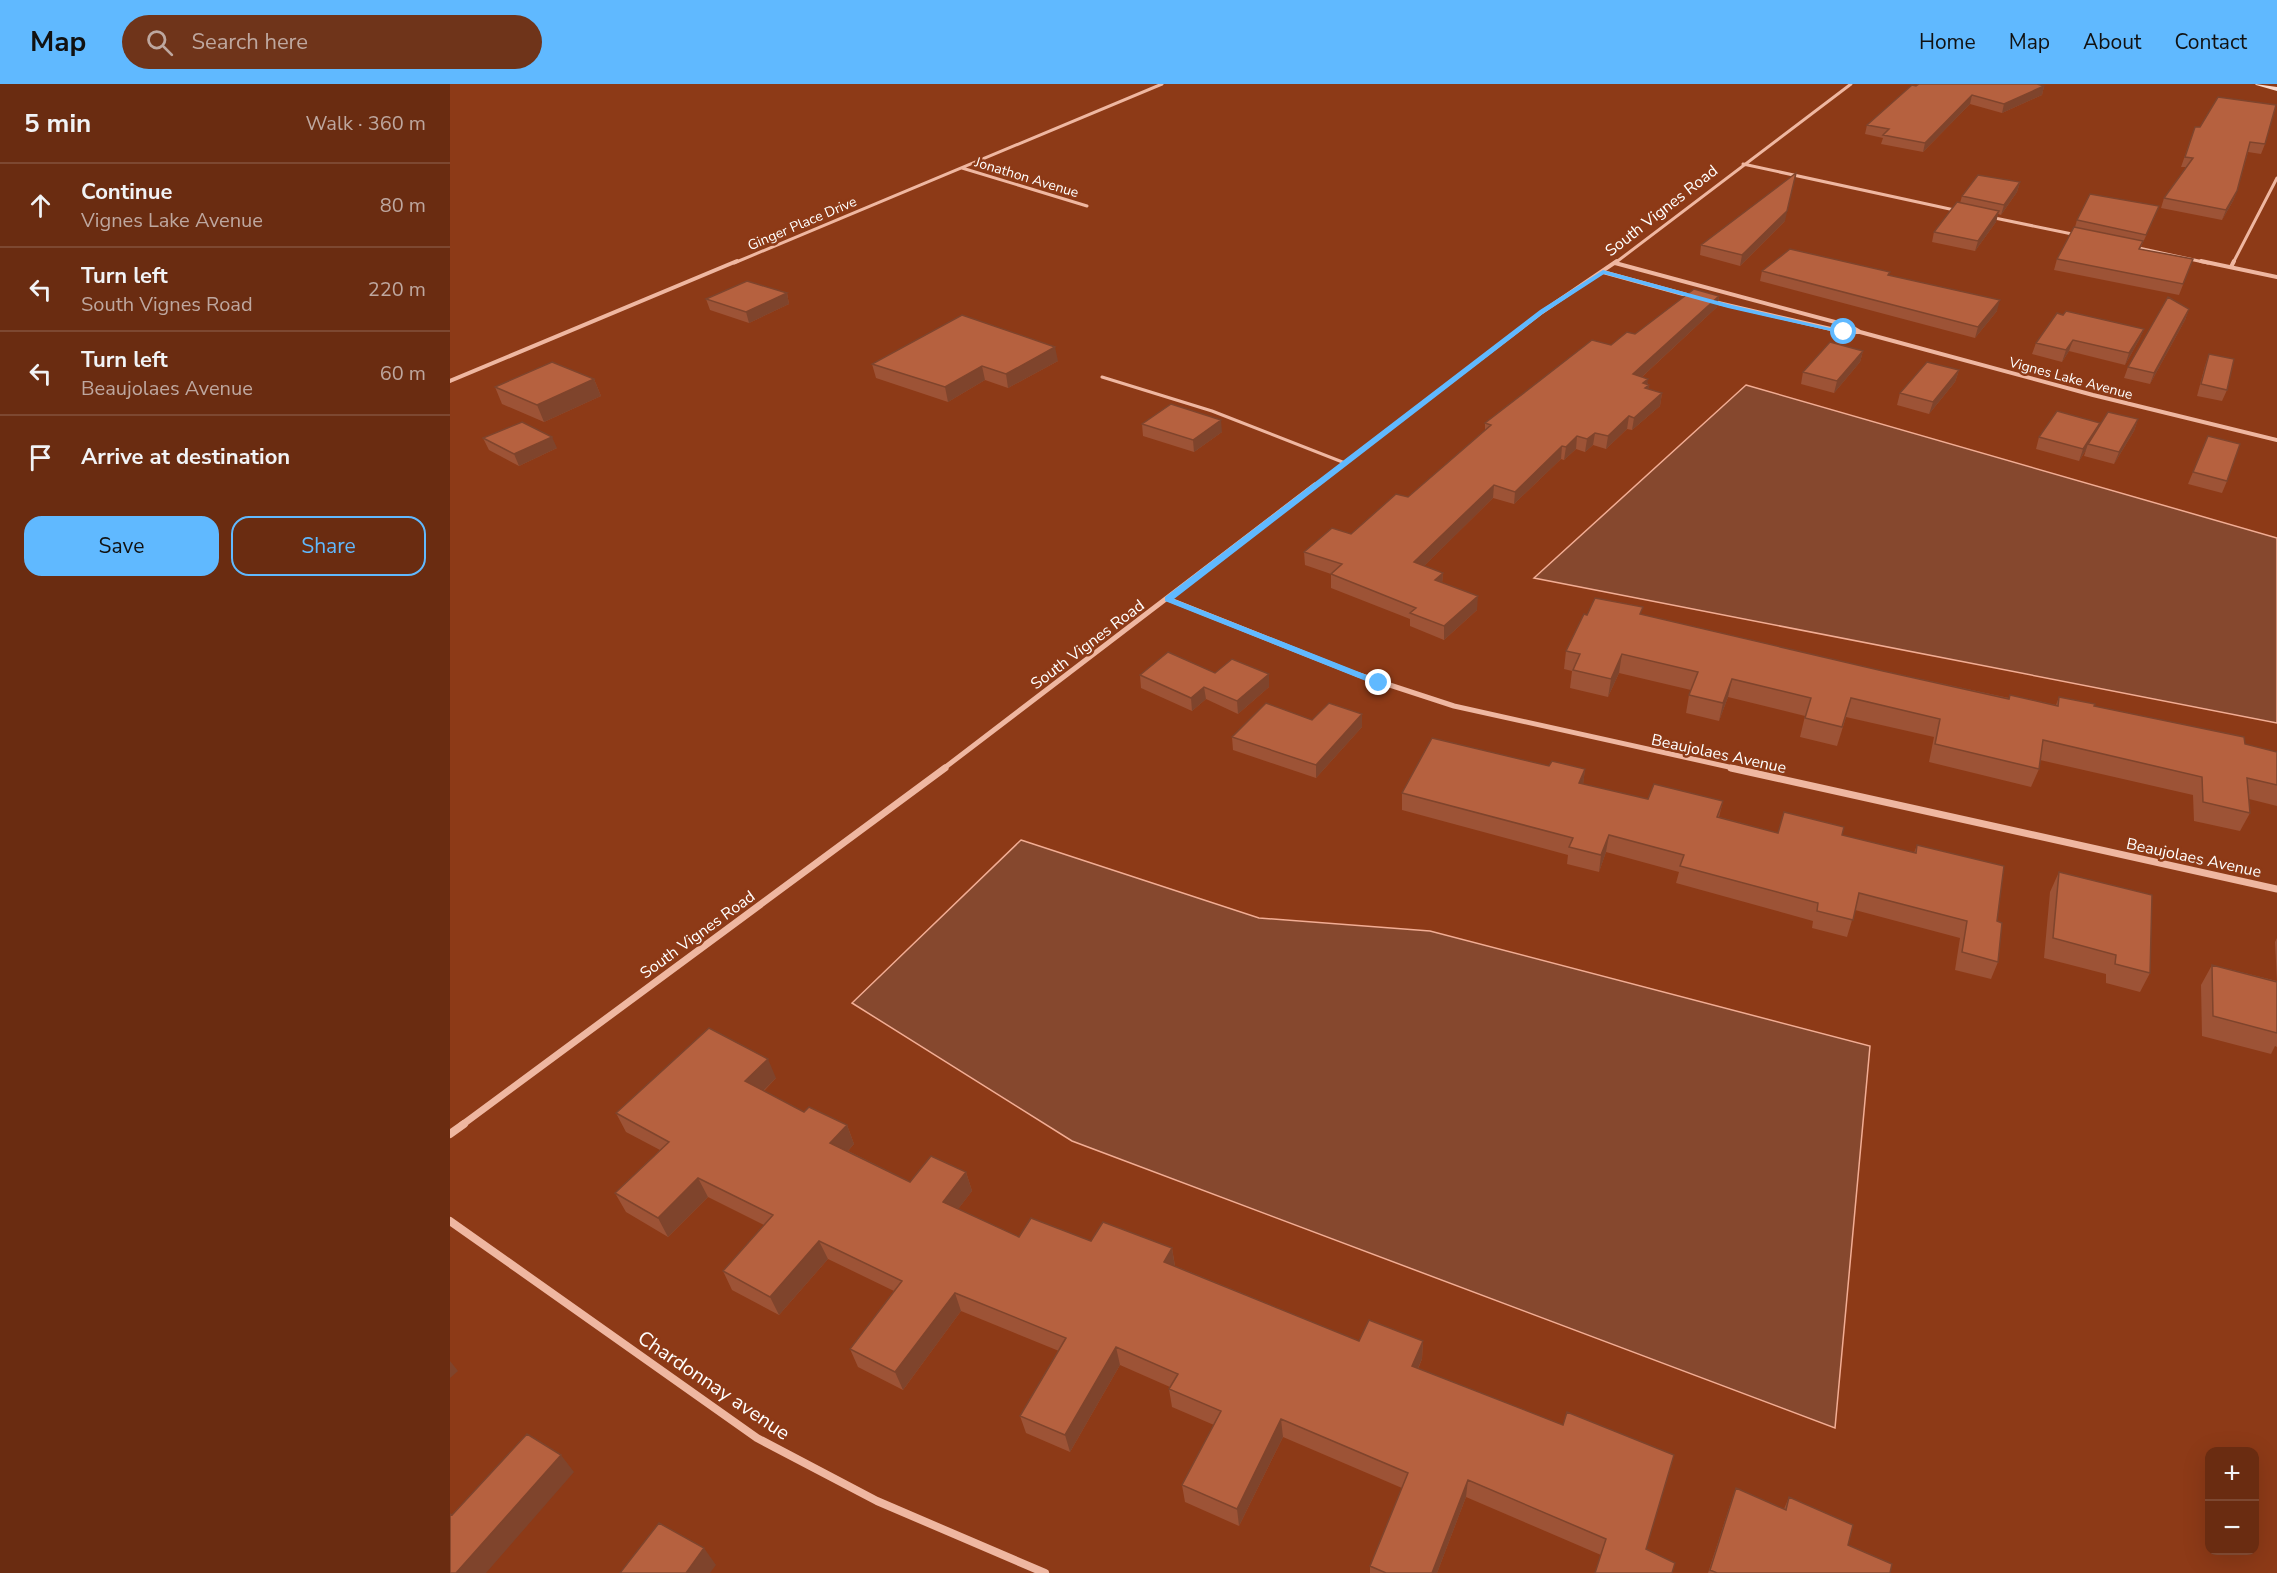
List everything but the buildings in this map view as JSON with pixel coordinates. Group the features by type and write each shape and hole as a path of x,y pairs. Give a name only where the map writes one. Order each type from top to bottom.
{"street":[{"name":"Ginger Place Drive","path":"450,381 1162,84"},
{"name":"South Vignes Road","path":"450,1134 907,796 1542,312 1603,272 1851,84"},
{"path":"2258,84 2277,89"},
{"path":"1743,164 1968,213"},
{"name":"Jonathon Avenue","path":"962,168 1087,206"},
{"path":"2230,267 2277,178"},
{"path":"1979,215 2082,236"},
{"path":"2128,246 2277,277"},
{"name":"Vignes Lake Avenue","path":"1615,263 1850,326 1860,332"},
{"name":"Vignes Lake Avenue","path":"1603,272 1731,307 1844,332 1860,332 2093,395 2277,440"},
{"name":"Beaujolaes Avenue","path":"1168,599 1356,675 1454,706 1526,724 2277,889"},
{"name":"Chardonnay avenue","path":"450,1221 757,1438 877,1501 1045,1573"}],"lane":[{"path":"1102,377 1212,411 1345,463"}],"shaded area":[{"path":"1746,385 2277,538 2277,723 1534,578"},
{"path":"1021,840 1259,918 1430,931 1870,1046 1835,1428 1072,1141 852,1003"}],"route":[{"path":"1379,683 1168,599 1542,312 1603,272 1731,307 1844,332"}]}
